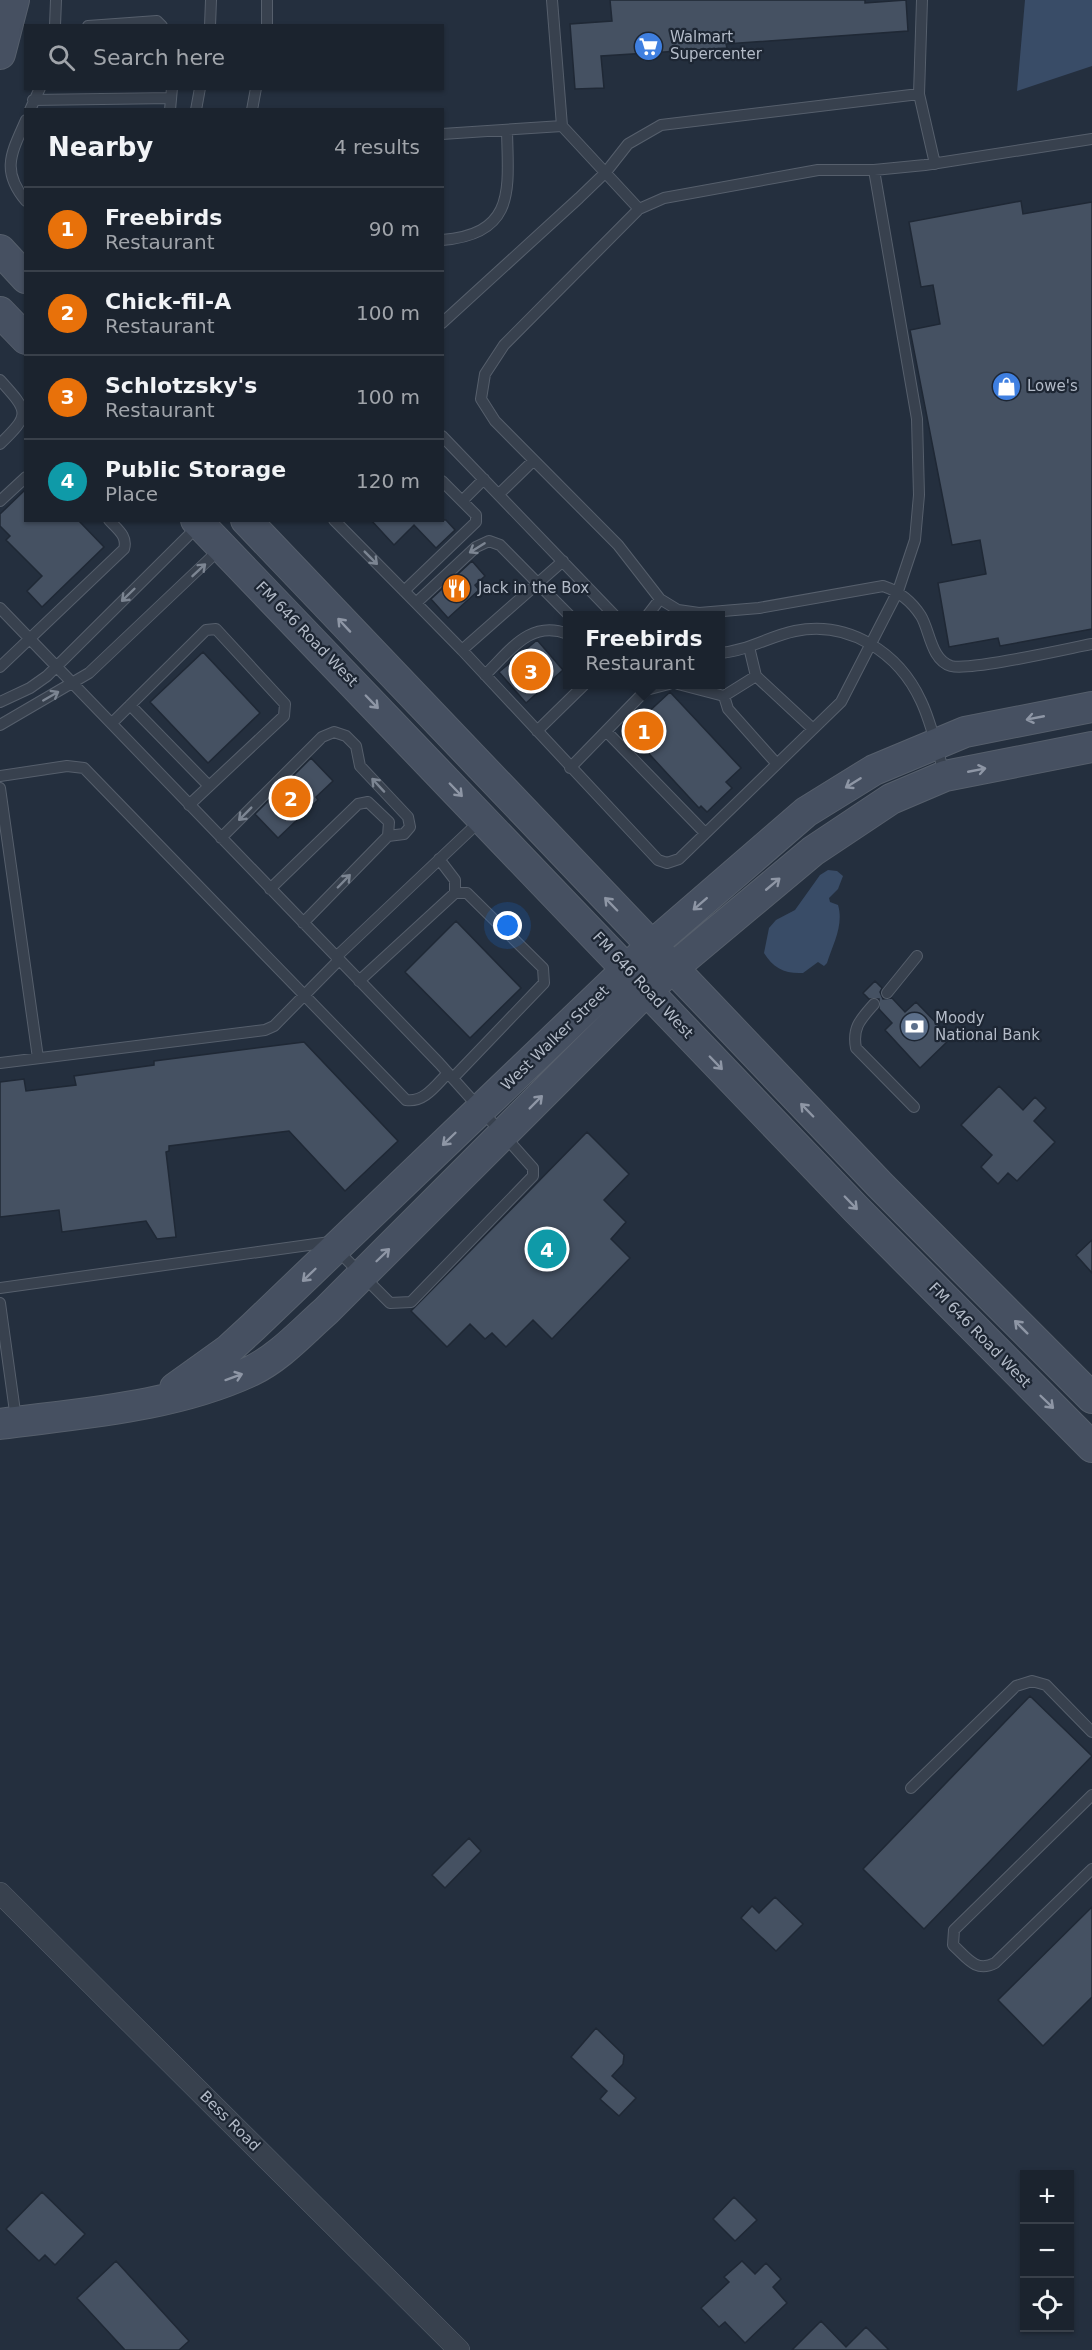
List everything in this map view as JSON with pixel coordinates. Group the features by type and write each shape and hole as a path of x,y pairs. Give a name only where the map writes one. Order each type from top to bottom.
{"main road":[{"path":"0,54 14,0"},
{"path":"0,250 24,276"},
{"path":"0,312 24,337"},
{"path":"248,522 880,1185 1092,1398"},
{"name":"FM 646 Road West","path":"198,523 864,1217 1092,1447"},
{"name":"West Walker Street","path":"8,1423 90,1413 158,1400 210,1386 252,1371 280,1352 362,1276 504,1135 638,979 651,946 806,812 874,770 965,732 1092,706"},
{"name":"West Walker Street","path":"158,1400 228,1350 341,1245 481,1109 638,979 673,967 813,851 891,799 945,776 1092,747"}],"street":[{"name":"Bess Road","path":"0,1893 459,2350"}],"lane":[{"path":"55,24 56,0"},
{"path":"210,24 211,0"},
{"path":"267,0 267,24"},
{"path":"552,0 562,126 639,209"},
{"path":"922,0 919,94 935,164"},
{"path":"116,24 157,21 160,24"},
{"path":"39,90 32,105 171,99"},
{"path":"196,108 200,90"},
{"path":"252,108 256,90"},
{"path":"444,322 606,172 628,144 661,125 919,94"},
{"path":"444,134 562,126"},
{"path":"444,240 467,238 485,229 501,211 508,191 507,130"},
{"path":"685,611 678,610 660,599 618,546 495,421 481,399 485,374 504,345 639,209 664,198 818,170 874,170 935,164 1092,139"},
{"path":"20,140 9,151 7,167 11,183 24,199"},
{"path":"337,523 462,650 658,860 667,863 679,859 841,702 898,591 915,540 919,495 917,419 874,170"},
{"path":"0,380 15,397 23,416 22,423 0,444"},
{"path":"444,438 611,611"},
{"path":"499,494 533,461"},
{"path":"0,501 24,479"},
{"path":"462,501 484,479"},
{"path":"404,591 476,522 476,515 444,483"},
{"path":"0,668 124,549 123,535 111,522"},
{"path":"0,702 30,688 56,666 198,523"},
{"path":"416,603 476,547 489,541 500,545 566,611"},
{"path":"0,724 89,673 223,547"},
{"path":"462,650 563,561"},
{"path":"723,611 759,608 882,586 898,591 921,616 938,656 951,666 972,666 1092,644"},
{"path":"650,611 660,599"},
{"path":"0,608 451,1076 533,1168 533,1176 411,1302 390,1303 362,1276 341,1245 0,1288"},
{"path":"111,723 206,630 216,629 285,704 284,716 189,805"},
{"path":"485,675 532,631 552,629 563,633"},
{"path":"725,652 749,647 795,631 820,629 843,632 870,643 885,654 910,681 921,702 945,776"},
{"path":"749,647 756,676 813,729"},
{"path":"697,689 724,696 756,676"},
{"path":"537,731 580,689"},
{"path":"570,768 606,731 640,689"},
{"path":"724,696 728,709 777,764"},
{"path":"130,705 209,786"},
{"path":"606,731 705,833"},
{"path":"220,838 322,737 334,732 346,736 356,746 360,766 408,817 410,827 404,834 388,836 303,923"},
{"path":"0,776 68,766 84,768 306,993 406,1100 414,1101 423,1097 451,1076 544,983 543,968 467,892 455,893 359,981"},
{"path":"0,788 38,1058"},
{"path":"270,889 358,804 368,802 389,822 388,836"},
{"path":"0,1063 265,1030 274,1026 337,958 483,818"},
{"path":"439,859 454,880 455,893"},
{"path":"887,993 917,956"},
{"path":"874,1004 857,1023 854,1035 856,1048 914,1107"},
{"path":"0,1303 8,1423"},
{"path":"911,1788 1016,1686 1032,1681 1046,1685 1092,1732"},
{"path":"1092,1795 954,1930 953,1945 976,1966 987,1968 995,1963 1092,1869"}],"water":[{"path":"1025,0 1092,0 1092,66 1017,91"},
{"path":"828,870 837,871 843,876 838,889 829,898 830,902 838,905 840,920 827,963 824,966 818,962 803,973 780,969 771,963 764,953 769,928 776,920 795,910 820,875"}],"building":[{"name":"Walmart Supercenter","path":"610,0 865,0 865,3 906,0 908,31 726,44 727,48 601,56 604,88 575,89 570,24 612,21"},
{"name":"Lowe's","path":"1021,201 1023,214 1092,202 1092,629 1000,646 998,638 949,647 938,583 986,574 980,540 952,545 910,330 940,324 933,285 921,287 909,222"},
{"path":"24,491 24,522 80,522 104,547 42,607 27,591 42,576 6,540 10,536 0,526 0,514"},
{"path":"446,520 455,530 436,548 414,525 394,545 373,522 444,522"},
{"name":"Jack in the Box","path":"472,561 485,576 475,585 479,590 448,618 431,599"},
{"path":"537,640 563,670 526,703 499,672"},
{"path":"203,652 260,713 208,763 150,702"},
{"path":"670,692 741,768 726,782 732,788 707,812 701,806 699,808 628,731"},
{"path":"311,758 333,781 316,797 318,800 278,838 255,814"},
{"path":"456,921 521,988 470,1038 405,972"},
{"name":"Moody National Bank","path":"875,981 882,988 880,992 883,999 892,998 905,1012 916,1002 951,1038 920,1068 885,1030 892,1023 879,1009 879,999 869,999 863,993"},
{"path":"304,1042 398,1141 345,1191 289,1131 169,1146 169,1151 166,1152 176,1237 157,1239 146,1221 62,1232 59,1210 0,1217 0,1082 24,1079 26,1091 76,1085 74,1076 154,1065 154,1061"},
{"path":"999,1086 1023,1110 1035,1097 1046,1108 1034,1121 1055,1142 1017,1181 1008,1173 998,1184 981,1167 992,1155 961,1125"},
{"path":"587,1132 629,1174 604,1200 626,1222 611,1239 630,1258 552,1339 533,1320 506,1347 492,1333 485,1339 470,1324 447,1347 411,1311"},
{"path":"1092,1240 1092,1273 1076,1255"},
{"path":"1030,1696 1092,1756 924,1929 863,1869"},
{"path":"469,1838 481,1851 445,1888 432,1875"},
{"path":"775,1897 803,1924 776,1951 741,1918 752,1906 759,1913"},
{"path":"1092,1907 1092,1997 1043,2046 998,2000"},
{"path":"596,2028 624,2055 623,2064 612,2076 636,2098 619,2116 600,2099 607,2091 571,2057"},
{"path":"42,2192 85,2234 55,2265 45,2255 39,2261 6,2229"},
{"path":"734,2197 757,2220 735,2241 713,2219"},
{"path":"116,2261 189,2341 179,2350 125,2350 77,2298"},
{"path":"742,2261 755,2274 766,2263 781,2279 773,2287 787,2303 745,2343 725,2322 719,2327 701,2308 729,2282 724,2277"},
{"path":"821,2321 846,2347 866,2327 889,2350 792,2350"}],"place":[{"name":"Walmart Supercenter","path":"649,46"},
{"name":"Lowe's","path":"1006,386"},
{"name":"Jack in the Box","path":"457,588"},
{"name":"Schlotzsky's","path":"531,671"},
{"name":"Freebirds","path":"644,731"},
{"name":"Chick-fil-A","path":"291,798"},
{"name":"Moody National Bank","path":"914,1027"},
{"name":"Public Storage","path":"547,1249"}]}
